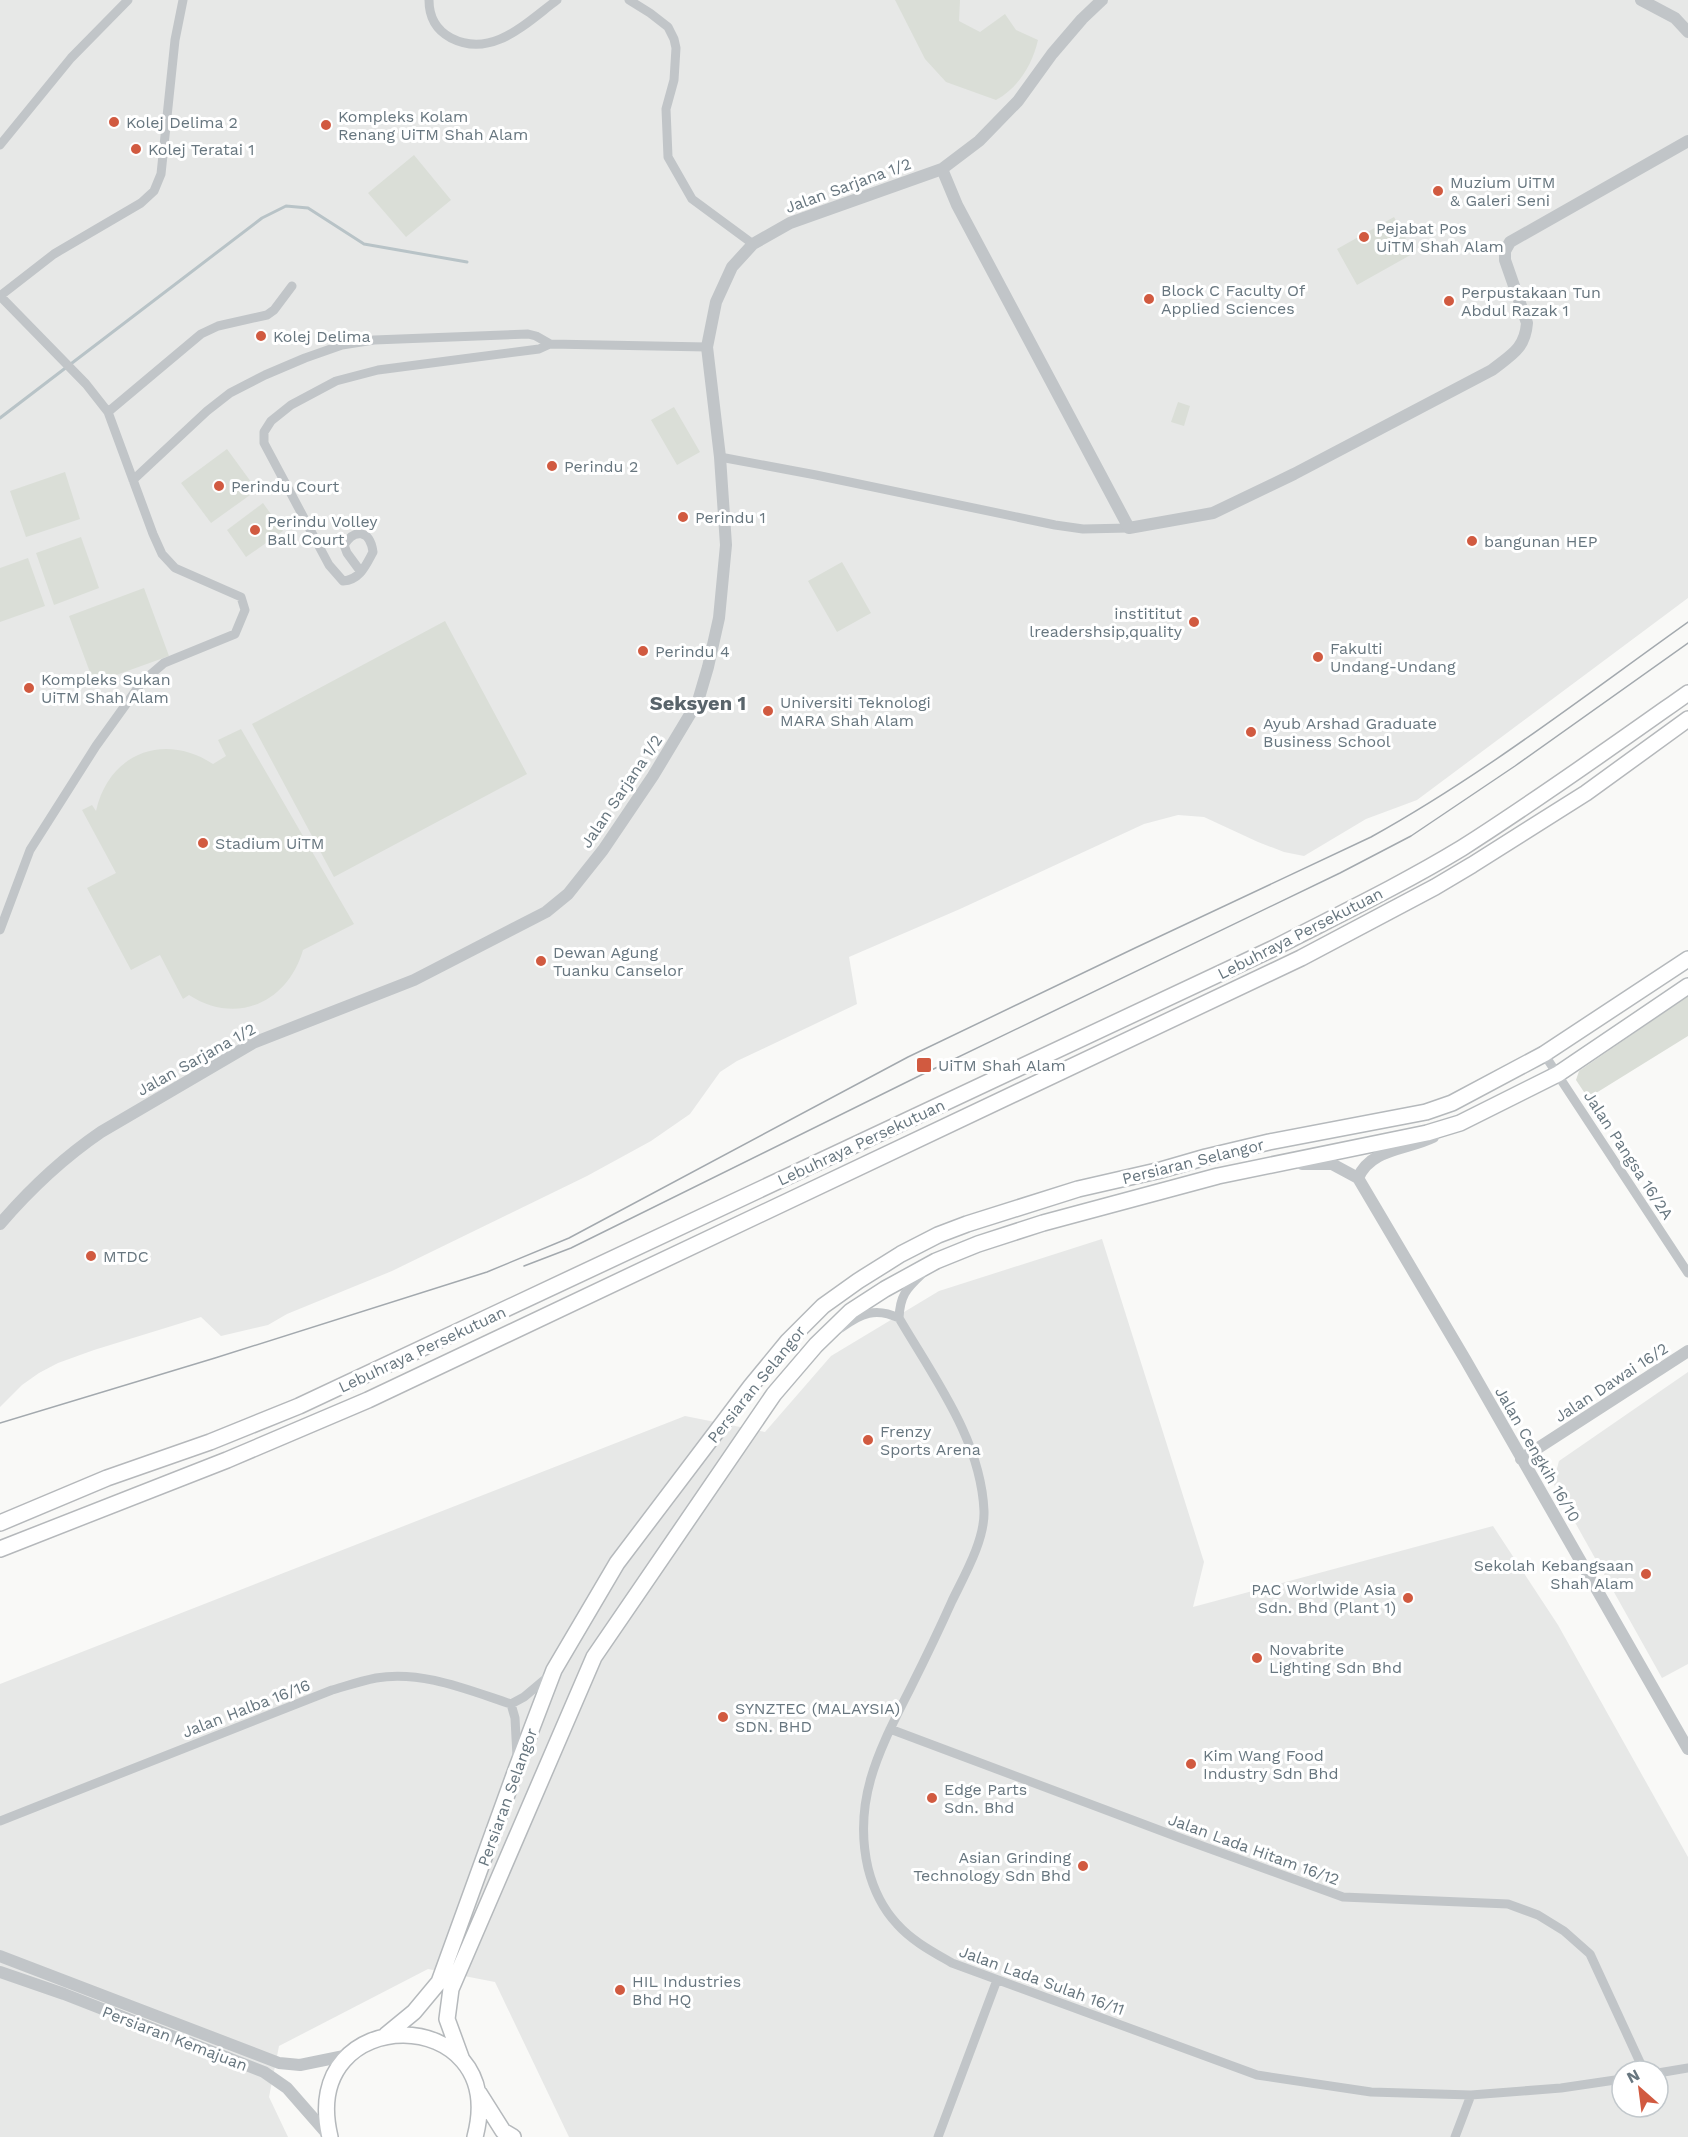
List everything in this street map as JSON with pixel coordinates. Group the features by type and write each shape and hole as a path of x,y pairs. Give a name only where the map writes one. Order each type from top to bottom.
{"main road":[{"name":"Lebuhraya Persekutuan","path":"0,1523 309,1401 1272,949 1387,890 1460,848 1572,776 1688,693"},
{"name":"Lebuhraya Persekutuan","path":"0,1549 227,1460 368,1400 1301,958 1472,866 1586,793 1688,719"},
{"name":"Persiaran Selangor","path":"386,2036 414,2012 439,1982 554,1670 617,1563 751,1386 788,1341 816,1313 858,1281 901,1254 938,1235 967,1224 1078,1189 1269,1142 1426,1112 1464,1097 1544,1054 1688,958"},
{"name":"Persiaran Selangor","path":"479,2093 462,2060 447,2019 451,1989 594,1657 774,1394 816,1346 851,1311 936,1261 978,1244 1059,1219 1218,1176 1427,1133 1460,1123 1558,1074 1688,986"},
{"path":"0,1514 107,1479"},
{"path":"330,2137 325,2115 328,2093 336,2072 350,2055 366,2043 386,2036 406,2034 427,2037 446,2046 462,2060"},
{"path":"475,2137 480,2118 479,2093"},
{"path":"479,2093 503,2131 513,2137"}],"street":[{"path":"0,145 71,58 128,0"},
{"path":"0,930 30,850 96,746 142,682 164,663 236,634 245,610 241,597 174,568 162,554 108,412 80,377 0,296 54,254 141,203 154,191 161,174 175,40 183,0"},
{"path":"429,0 434,24 441,33 459,42 484,45 498,42 508,36 557,0"},
{"path":"629,0 668,27 674,39 676,48 674,80 666,109 668,157 692,199 753,244"},
{"name":"Jalan Sarjana 1/2","path":"0,1224 38,1182 77,1148 100,1132 253,1043 414,980 546,912 568,894 603,850 654,776 698,701 708,667 719,618 726,545 720,457 707,347 713,314 726,278 753,244 797,220 942,169 979,141 1018,101 1052,54 1102,0"},
{"path":"1641,0 1675,18 1688,32"},
{"path":"720,457 1083,529 1129,528 1213,513 1294,474 1492,370 1519,349 1527,332 1527,323 1505,260 1505,251 1510,242 1688,141"},
{"path":"942,169 962,215 1129,528"},
{"path":"108,412 201,334 218,326 267,315 274,310 292,286"},
{"path":"133,480 207,411 230,393 265,375 342,345 375,340 528,334 550,344"},
{"path":"361,572 354,579 343,581 329,565 264,443 264,432 271,421 291,405 336,381 378,370 539,349 550,344 707,347"},
{"name":"Jalan Pangsa 16/2A","path":"1544,1054 1688,1273"},
{"path":"1263,1166 1332,1164 1358,1178 1362,1168 1380,1155 1429,1139 1460,1123"},
{"name":"Jalan Cengkih 16/10","path":"1358,1178 1465,1359 1688,1749"},
{"path":"816,1346 866,1313 879,1311 899,1318 900,1303 906,1290 936,1261"},
{"name":"Jalan Lada Sulah 16/11","path":"899,1318 966,1435 976,1464 984,1513 982,1528 971,1561 890,1729 871,1776 862,1818 865,1853 872,1885 896,1924 915,1942 952,1964 1257,2075 1371,2092 1471,2095 1561,2088 1610,2081"},
{"name":"Jalan Dawai 16/2","path":"1521,1459 1688,1351"},
{"path":"517,1767 515,1718 511,1704 538,1687 554,1670"},
{"name":"Jalan Halba 16/16","path":"0,1821 332,1690 377,1678 429,1679 511,1704"},
{"name":"Jalan Lada Hitam 16/12","path":"890,1729 1342,1897 1508,1905 1538,1915 1564,1930 1590,1953 1639,2059"},
{"name":"Persiaran Kemajuan","path":"0,1956 279,2062 300,2065 350,2055"},
{"name":"Persiaran Kemajuan","path":"0,1972 64,1994 264,2072 286,2088 330,2137"},
{"path":"938,2137 997,1980"},
{"path":"1670,2071 1688,2067"},
{"path":"1455,2137 1471,2095"}],"shaded area":[{"name":"Universiti Teknologi MARA Shah Alam","path":"0,0 1688,0 1688,598 1417,800 1366,819 1304,856 1284,852 1258,842 1204,817 1178,815 1144,824 960,909 849,957 857,1004 737,1061 720,1072 690,1114 651,1141 587,1176 392,1271 287,1314 268,1325 221,1336 201,1317 58,1363 22,1385 0,1407"},
{"path":"895,0 960,0 959,21 980,32 1005,14 1016,30 1038,40 1028,67 1018,82 996,100 946,82 925,59"},
{"path":"414,155 451,200 406,237 368,193"},
{"path":"1394,217 1414,253 1357,285 1337,249"},
{"path":"1178,402 1190,406 1184,426 1171,422"},
{"path":"674,407 700,452 677,465 651,420"},
{"name":"Perindu Court","path":"227,449 257,490 211,523 181,483"},
{"path":"65,472 80,519 26,537 10,491"},
{"name":"Perindu Volley Ball Court","path":"263,503 283,531 246,557 227,530"},
{"path":"81,537 99,588 54,605 36,553"},
{"path":"28,558 45,606 0,622 0,568"},
{"path":"842,562 871,613 837,632 808,581"},
{"path":"144,588 169,656 94,683 69,616"},
{"path":"445,621 527,774 334,877 252,724"},
{"name":"Stadium UiTM","path":"241,729 354,924 303,950 296,968 286,983 273,995 258,1004 242,1008 225,1008 207,1004 189,995 183,999 160,955 131,970 87,888 116,873 82,810 92,805 96,811 103,791 113,775 126,762 141,754 158,750 176,750 194,754 213,764 226,756 218,740"},
{"path":"1688,996 1688,1036 1588,1098 1576,1080 1579,1071"},
{"path":"1102,1239 1204,1562 1193,1607 1493,1526 1558,1625 1688,1857 1688,2137 569,2137 495,1982 428,1969 279,2046 269,2097 288,2137 0,2137 0,1684 685,1416 765,1432 831,1356 939,1291"},
{"name":"Sekolah Kebangsaan Shah Alam","path":"1688,1372 1688,1664 1662,1678 1553,1483 1559,1461"}],"waterway":[{"path":"0,418 262,218 286,206 308,208 364,244 467,262"}],"tram line":[{"path":"0,1423 487,1272 569,1238 908,1057 1371,837 1413,813 1493,761 1688,622"},
{"path":"524,1266 571,1248 919,1076 1340,873 1411,836 1515,766 1688,643"}],"place":[{"name":"Kolej Delima 2","path":"114,122"},
{"name":"Kompleks Kolam Renang UiTM Shah Alam","path":"326,125"},
{"name":"Kolej Teratai 1","path":"136,149"},
{"name":"Muzium UiTM & Galeri Seni","path":"1438,191"},
{"name":"Pejabat Pos UiTM Shah Alam","path":"1364,237"},
{"name":"Block C Faculty Of Applied Sciences","path":"1149,299"},
{"name":"Perpustakaan Tun Abdul Razak 1","path":"1449,301"},
{"name":"Kolej Delima","path":"261,336"},
{"name":"Perindu 2","path":"552,466"},
{"name":"Perindu Court","path":"219,486"},
{"name":"Perindu 1","path":"683,517"},
{"name":"Perindu Volley Ball Court","path":"255,530"},
{"name":"bangunan HEP","path":"1472,541"},
{"name":"instititut lreadershsip,quality","path":"1194,622"},
{"name":"Perindu 4","path":"643,651"},
{"name":"Fakulti Undang-Undang","path":"1318,657"},
{"name":"Kompleks Sukan UiTM Shah Alam","path":"29,688"},
{"name":"Universiti Teknologi MARA Shah Alam","path":"768,711"},
{"name":"Ayub Arshad Graduate Business School","path":"1251,732"},
{"name":"Stadium UiTM","path":"203,843"},
{"name":"Dewan Agung Tuanku Canselor","path":"541,961"},
{"name":"UiTM Shah Alam","path":"924,1065"},
{"name":"MTDC","path":"91,1256"},
{"name":"Frenzy Sports Arena","path":"868,1440"},
{"name":"Sekolah Kebangsaan Shah Alam","path":"1646,1574"},
{"name":"PAC Worlwide Asia Sdn. Bhd (Plant 1)","path":"1408,1598"},
{"name":"Novabrite Lighting Sdn Bhd","path":"1257,1658"},
{"name":"SYNZTEC (MALAYSIA) SDN. BHD","path":"723,1717"},
{"name":"Kim Wang Food Industry Sdn Bhd","path":"1191,1764"},
{"name":"Edge Parts Sdn. Bhd","path":"932,1798"},
{"name":"Asian Grinding Technology Sdn Bhd","path":"1083,1866"},
{"name":"HIL Industries Bhd HQ","path":"620,1990"}],"district":[{"name":"Seksyen 1","path":"698,703"}]}
